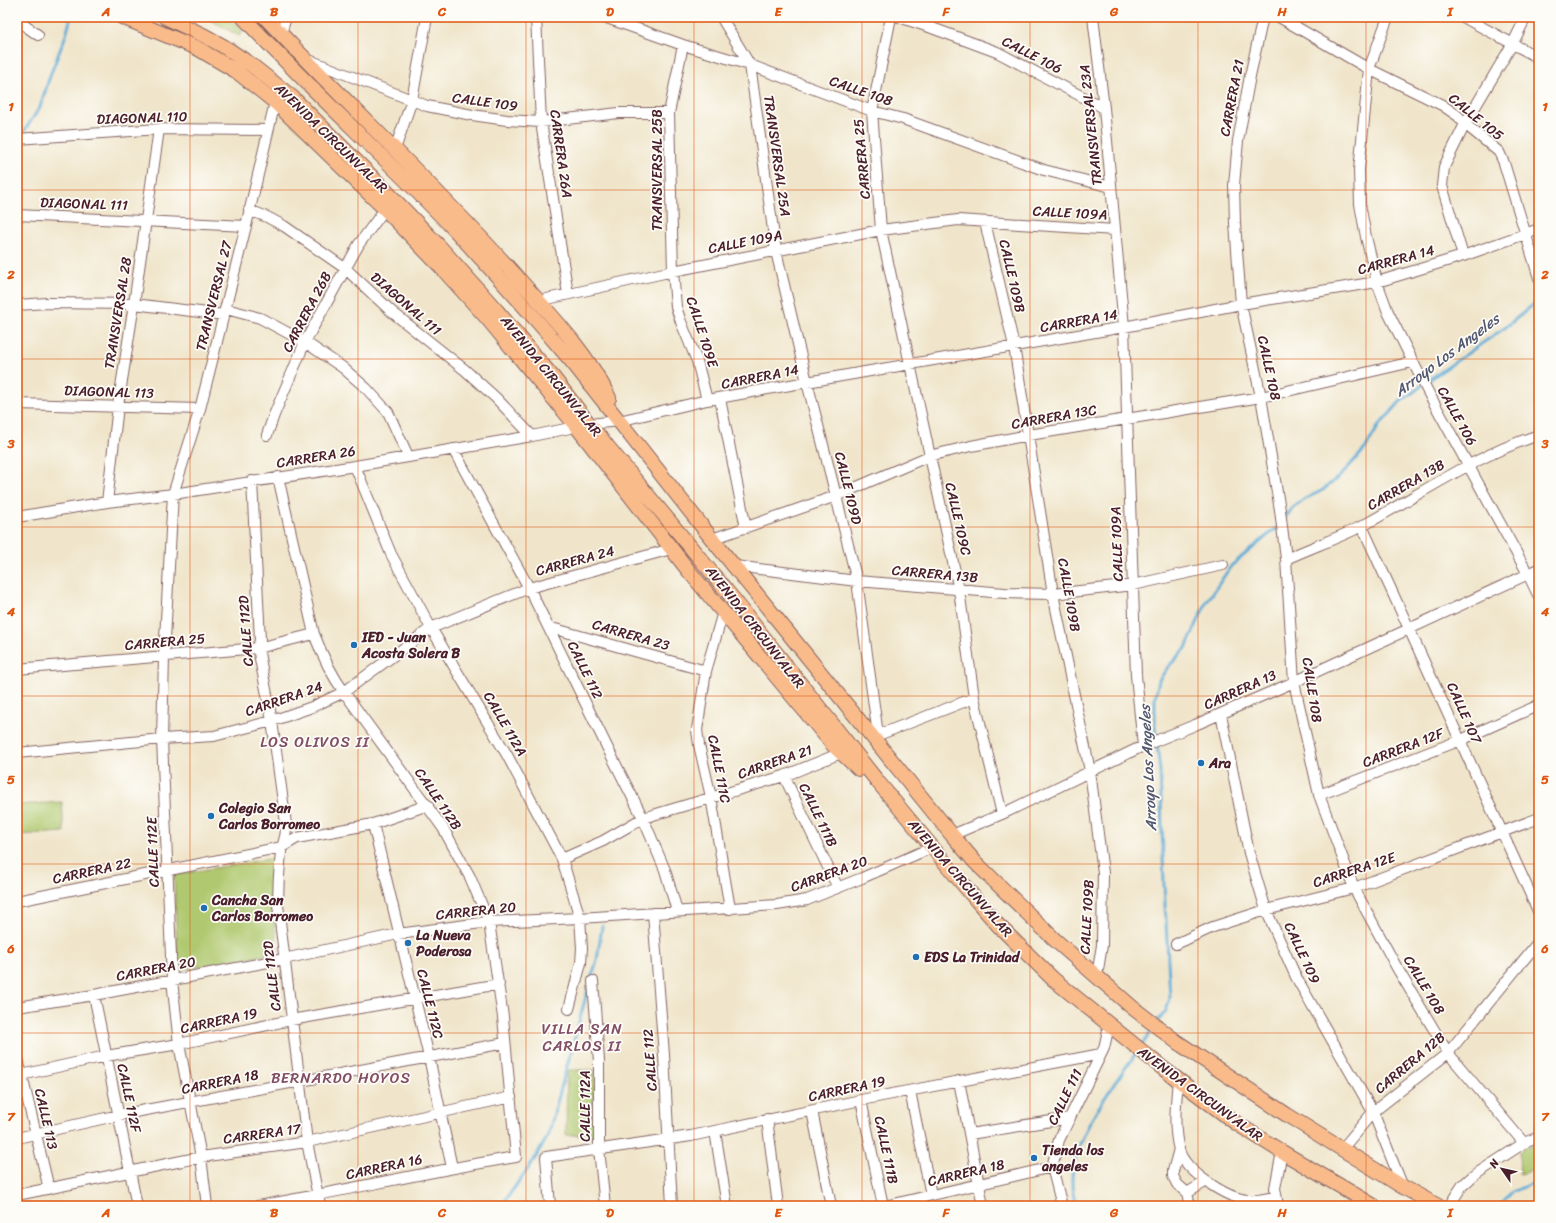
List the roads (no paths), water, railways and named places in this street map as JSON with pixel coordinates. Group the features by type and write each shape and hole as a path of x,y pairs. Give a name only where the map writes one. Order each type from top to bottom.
{"highway":[{"path":"122,17 197,48 236,71 275,102 385,209 440,266 583,426 671,549 841,753 869,778 878,782"},
{"name":"AVENIDA CIRCUNVALAR","path":"165,17 223,46 250,64 293,98 439,246 552,376 583,426 735,601 878,782 934,847 998,926 1053,979 1122,1037 1178,1080 1236,1123 1371,1205"},
{"name":"AVENIDA CIRCUNVALAR","path":"243,17 276,52 454,229 531,313 712,539 875,736 952,835 975,862 1055,940 1136,1010 1177,1042 1287,1115 1403,1187 1438,1206"},
{"path":"265,17 486,243 538,301 574,344 594,371 608,396 619,421"}],"street":[{"path":"281,34 286,17"},
{"path":"395,149 412,100 427,17"},
{"name":"CARRERA 26A","path":"536,17 540,122 568,294"},
{"name":"CALLE 108","path":"604,17 616,19 683,45 750,65 872,111 903,120 1044,170 1111,187"},
{"path":"721,17 750,65"},
{"name":"CARRERA 25","path":"881,230 872,111 891,17"},
{"name":"CALLE 106","path":"899,17 998,52 1104,108"},
{"name":"TRANSVERSAL 23A","path":"1093,17 1104,108 1115,230"},
{"name":"CARRERA 21","path":"1234,184 1238,141 1263,17"},
{"name":"CALLE 105","path":"1279,17 1369,68 1442,105 1458,116 1465,124 1498,152 1504,163 1539,278"},
{"name":"CALLE 106","path":"1388,17 1369,68 1359,170 1360,204 1377,282 1388,312 1412,362 1528,574 1539,597"},
{"path":"1463,17 1539,58"},
{"path":"1463,256 1442,186 1444,167 1465,124 1513,43 1526,17"},
{"path":"17,20 38,35"},
{"name":"TRANSVERSAL 25B","path":"673,271 669,113 683,45"},
{"name":"CALLE 109","path":"306,59 427,106 447,111 507,120 540,122 619,113 669,113"},
{"name":"TRANSVERSAL 25A","path":"750,65 776,251"},
{"name":"TRANSVERSAL 27","path":"173,494 200,409 225,312 275,102"},
{"name":"DIAGONAL 110","path":"20,138 159,129 268,130"},
{"name":"TRANSVERSAL 28","path":"107,502 118,406 147,220 159,129"},
{"name":"CALLE 108","path":"1234,184 1241,304 1261,397 1280,510 1286,559 1294,682 1319,795 1354,888 1397,968 1448,1053 1524,1143"},
{"name":"CARRERA 26B","path":"268,436 274,415 305,342 359,244 385,209"},
{"name":"DIAGONAL 111","path":"249,210 284,226 346,269 392,312 465,370 496,398 532,436"},
{"name":"DIAGONAL 111","path":"17,215 147,220 246,226"},
{"name":"CALLE 109A","path":"538,301 673,271 881,230 958,220 1115,230 1124,328 1136,675 1146,745"},
{"name":"CALLE 109B","path":"986,222 1014,346 1053,594 1090,771 1103,873 1102,945 1097,976"},
{"name":"CARRERA 14","path":"619,421 707,400 720,399 807,382 1124,328 1241,304 1377,282 1463,256 1539,229"},
{"name":"CALLE 109C","path":"881,230 959,590 974,698 1002,814"},
{"name":"CALLE 109D","path":"776,251 857,581 875,736"},
{"name":"CALLE 109E","path":"673,271 676,307 697,361 707,400"},
{"path":"17,306 47,303 134,304 225,312 260,318 305,342 342,367 366,388 388,412 408,456"},
{"name":"CARRERA 13C","path":"712,539 836,496 929,456 1029,435 1261,397 1412,362"},
{"path":"720,399 746,528"},
{"name":"DIAGONAL 113","path":"17,404 200,409"},
{"name":"CARRERA 26","path":"17,517 107,502 173,494 355,466 619,421"},
{"name":"CARRERA 13B","path":"1286,559 1362,526 1468,466 1526,439 1539,435"},
{"name":"CALLE 112","path":"454,449 529,588 609,751 644,818 665,870 677,911"},
{"name":"CALLE 112A","path":"355,466 391,554 431,628 507,755 562,859 580,918 581,963 569,1009"},
{"name":"CALLE 112B","path":"278,477 314,634 322,654 333,676 344,692 428,805 443,828 470,877 489,922 499,984 516,1157"},
{"name":"CALLE 112D","path":"252,481 260,640 258,648 272,721 287,835 282,847 278,884 278,905 306,1142 320,1206"},
{"name":"CALLE 112E","path":"173,494 164,657 162,739 172,980 180,1044 201,1157 207,1206"},
{"name":"CALLE 107","path":"1362,526 1461,740 1500,831 1539,913"},
{"name":"CARRERA 24","path":"17,753 162,739 214,736 272,721 312,707 344,692 431,628 529,588 671,549"},
{"name":"CARRERA 13B","path":"735,566 857,581 959,590 1005,594 1053,594 1133,585 1223,565"},
{"name":"CARRERA 13","path":"952,835 1002,814 1146,745 1294,682 1539,569"},
{"name":"CALLE 111C","path":"723,612 706,671 697,730 711,797 730,909"},
{"name":"CARRERA 23","path":"548,627 706,671"},
{"name":"CARRERA 25","path":"17,669 258,648 314,634"},
{"path":"875,736 974,698"},
{"name":"CARRERA 12F","path":"1319,795 1461,740 1539,705"},
{"name":"CALLE 109","path":"1221,714 1249,853 1266,910 1296,977 1373,1112 1403,1187"},
{"name":"CARRERA 21","path":"562,859 603,841 644,818 784,776 841,753"},
{"name":"CALLE 111B","path":"784,776 838,888"},
{"name":"CARRERA 22","path":"17,901 282,847 297,838 373,824 428,805"},
{"name":"CARRERA 12E","path":"1176,944 1213,927 1266,910 1354,888 1500,831 1539,818"},
{"name":"CALLE 112C","path":"373,824 398,934 429,1057 452,1168"},
{"name":"CARRERA 20","path":"17,1007 94,995 284,959 398,934 489,922 730,909 777,905 807,900 934,847"},
{"name":"CALLE 112","path":"653,912 664,1055 672,1206"},
{"name":"CARRERA 12B","path":"1342,1149 1373,1112 1448,1053 1539,941"},
{"name":"CALLE 112A","path":"593,982 599,1061 599,1148 605,1206"},
{"name":"CARRERA 19","path":"19,1076 106,1056 180,1044 291,1020 415,1000 499,984"},
{"name":"CALLE 112F","path":"94,995 138,1206"},
{"name":"CALLE 111","path":"1062,1206 1052,1167 1059,1140 1102,1051 1109,1026"},
{"name":"CALLE 111","path":"1102,1051 1122,1037"},
{"name":"CARRERA 18","path":"17,1138 119,1115 505,1043"},
{"name":"CARRERA 19","path":"599,1148 668,1140 715,1131 767,1119 1102,1051"},
{"name":"CALLE 113","path":"17,1055 19,1076 49,1189"},
{"path":"1178,1080 1175,1115 1179,1149 1187,1164 1205,1182 1224,1192 1248,1200 1277,1201 1275,1188 1282,1152"},
{"path":"959,1081 980,1183 983,1206"},
{"path":"910,1091 932,1195"},
{"name":"CARRERA 17","path":"17,1195 201,1157 306,1142 511,1097"},
{"name":"CALLE 111B","path":"861,1100 884,1206"},
{"path":"812,1111 831,1206"},
{"path":"970,1134 1070,1118"},
{"path":"767,1119 778,1206"},
{"path":"715,1131 727,1206"},
{"path":"1449,1206 1462,1186 1473,1176 1524,1143 1539,1137"},
{"path":"550,1206 546,1157 599,1148"},
{"path":"1179,1149 1172,1172 1177,1184 1187,1193 1190,1206"},
{"name":"CARRERA 16","path":"258,1206 516,1157"},
{"name":"CARRERA 18","path":"884,1206 1052,1167"},
{"path":"1187,1193 1205,1182"}],"waterway":[{"path":"21,136 40,107 71,17"},
{"name":"Arroyo Los Angeles","path":"1283,520 1293,508 1305,499 1323,490 1341,475 1365,449 1378,427 1400,402 1436,375 1506,327 1539,300"},
{"name":"Arroyo Los Angeles","path":"1158,1021 1166,1011 1170,998 1160,771 1155,725 1155,698 1159,680 1168,667 1186,648 1206,603 1231,566 1279,526"},
{"path":"591,979 597,960 602,926"},
{"path":"501,1206 533,1162 548,1136 589,985"},
{"name":"Arroyo Los Angeles","path":"1141,1046 1154,1028"},
{"name":"Arroyo Los Angeles","path":"1077,1206 1072,1187 1073,1167 1079,1146 1100,1105 1137,1052"},
{"path":"1499,1206 1512,1192 1539,1180"}],"place":[{"name":"IED - Juan Acosta Solera B","path":"354,645"},
{"name":"Ara","path":"1201,763"},
{"name":"Colegio San Carlos Borromeo","path":"211,816"},
{"name":"Cancha San Carlos Borromeo","path":"204,908"},
{"name":"La Nueva Poderosa","path":"408,943"},
{"name":"EDS La Trinidad","path":"916,957"},
{"name":"Tienda los angeles","path":"1034,1158"}],"district":[{"name":"LOS OLIVOS II","path":"315,742"},
{"name":"VILLA SAN CARLOS II","path":"582,1038"},
{"name":"BERNARDO HOYOS","path":"341,1078"}]}
